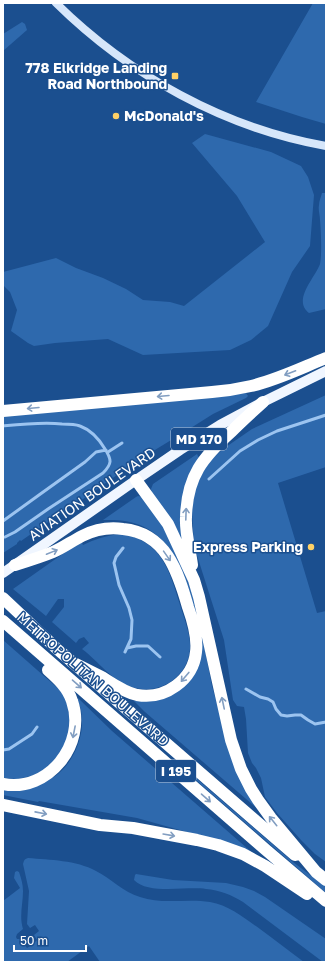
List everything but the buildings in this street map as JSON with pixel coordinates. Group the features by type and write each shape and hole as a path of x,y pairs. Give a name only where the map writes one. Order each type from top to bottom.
{"highway":[{"path":"3,411 241,388 277,378 326,358"},
{"path":"263,402 209,452 198,469 188,495 186,517 187,531 194,580 231,740 241,769 264,810 316,872"},
{"path":"136,480 168,524 194,580"},
{"path":"15,565 52,552 91,532 112,528 134,531 149,538 162,549 172,562 186,600 197,640 195,659 190,671 182,681 172,689 160,694 148,696 135,694 120,688 93,672 72,662"},
{"name":"METROPOLITAN BOULEVARD","path":"4,599 72,662 253,820 316,872"},
{"name":"METROPOLITAN BOULEVARD","path":"3,621 326,901"},
{"path":"3,784 21,785 40,779 53,770 64,758 69,749 75,731 75,713 70,696 61,682 39,661 26,640"},
{"path":"3,805 100,824 133,828 198,840 218,845 243,854 265,866 326,907"},
{"name":"I 195","path":"316,872 326,880"}],"main road":[{"path":"56,3 101,43 143,74 180,95 257,128 304,142 326,146"},
{"name":"AVIATION BOULEVARD","path":"3,573 136,480 220,425 263,402 326,372"}],"shaded area":[{"path":"313,3 326,3 326,124 256,102"},
{"path":"22,22 25,24 27,30 3,51 3,34"},
{"path":"205,134 271,152 301,166 308,177 314,195 310,246 292,272 268,326 251,340 230,350 143,355 108,339 34,346 11,331 17,310 10,292 3,285 3,272 56,258 126,289 143,300 170,302 184,306 265,242 237,196 192,143"},
{"path":"322,193 326,193 326,309 309,313 304,308 303,302 306,289 320,264 321,242 319,202"},
{"path":"246,393 248,396 246,398 213,414 144,456 3,553 3,416"},
{"path":"326,395 326,467 278,483 317,613 326,611 326,862 315,854 301,840 265,797 261,778 248,753 244,707 237,706 233,700 224,640 194,546 192,512 194,495 199,478 210,461 223,449 252,429"},
{"path":"197,454 199,458 182,538 180,539 151,489 153,484"},
{"path":"138,496 143,497 165,525 195,598 212,686 226,737 260,811 134,701 158,700 169,696 198,667 171,551 157,535 142,526 124,521 103,520"},
{"path":"119,534 133,537 145,542 154,549 161,558 172,579 188,632 190,649 184,668 178,676 170,682 152,689 132,687 118,681 82,649 89,643 84,637 79,639 76,643 52,622 64,607 64,599 58,599 46,616 13,589 81,541 83,545 101,538"},
{"path":"3,640 61,691 66,699 70,718 67,740 59,756 42,771 31,776 18,779 3,778"},
{"path":"78,698 112,731 255,855 219,841 137,818 3,795 3,789 42,782 53,777 66,766 76,750 81,733 82,716"},
{"path":"189,772 293,862 326,887 326,893 206,789 188,773"},
{"path":"28,858 63,861 88,867 102,874 128,892 140,897 157,901 201,901 224,906 236,912 266,933 304,962 100,962 89,946 67,962 3,962 3,901 20,888 14,878 15,872 17,871 19,872 23,886 21,915 23,929 17,934 16,937 17,939 20,939 27,948 37,940 34,935 39,931 35,925 30,928 27,924 29,891 23,864"},
{"path":"136,874 173,880 226,883 254,891 326,939 326,962 323,962 243,902 234,897 221,892 198,888 158,889 148,887 140,885 134,880"}],"waterway":[{"path":"209,479 240,451 258,440 277,431 326,415"},
{"path":"3,426 40,423 78,425 91,432 97,438 103,445 110,459 108,467 103,473 15,532 5,537"},
{"path":"108,452 122,443"},
{"path":"3,521 85,462 96,452 106,450"},
{"path":"123,548 116,557 114,563 119,585 129,608 132,620 131,639 125,652"},
{"path":"127,648 148,646 160,657"},
{"path":"246,689 273,702 281,715 301,715 315,724 326,722"},
{"path":"3,750 9,749 32,734 37,727"}],"place":[{"name":"778 Elkridge Landing Road Northbound","path":"175,76"},
{"name":"McDonald's","path":"116,116"},
{"name":"Express Parking","path":"311,547"}]}
